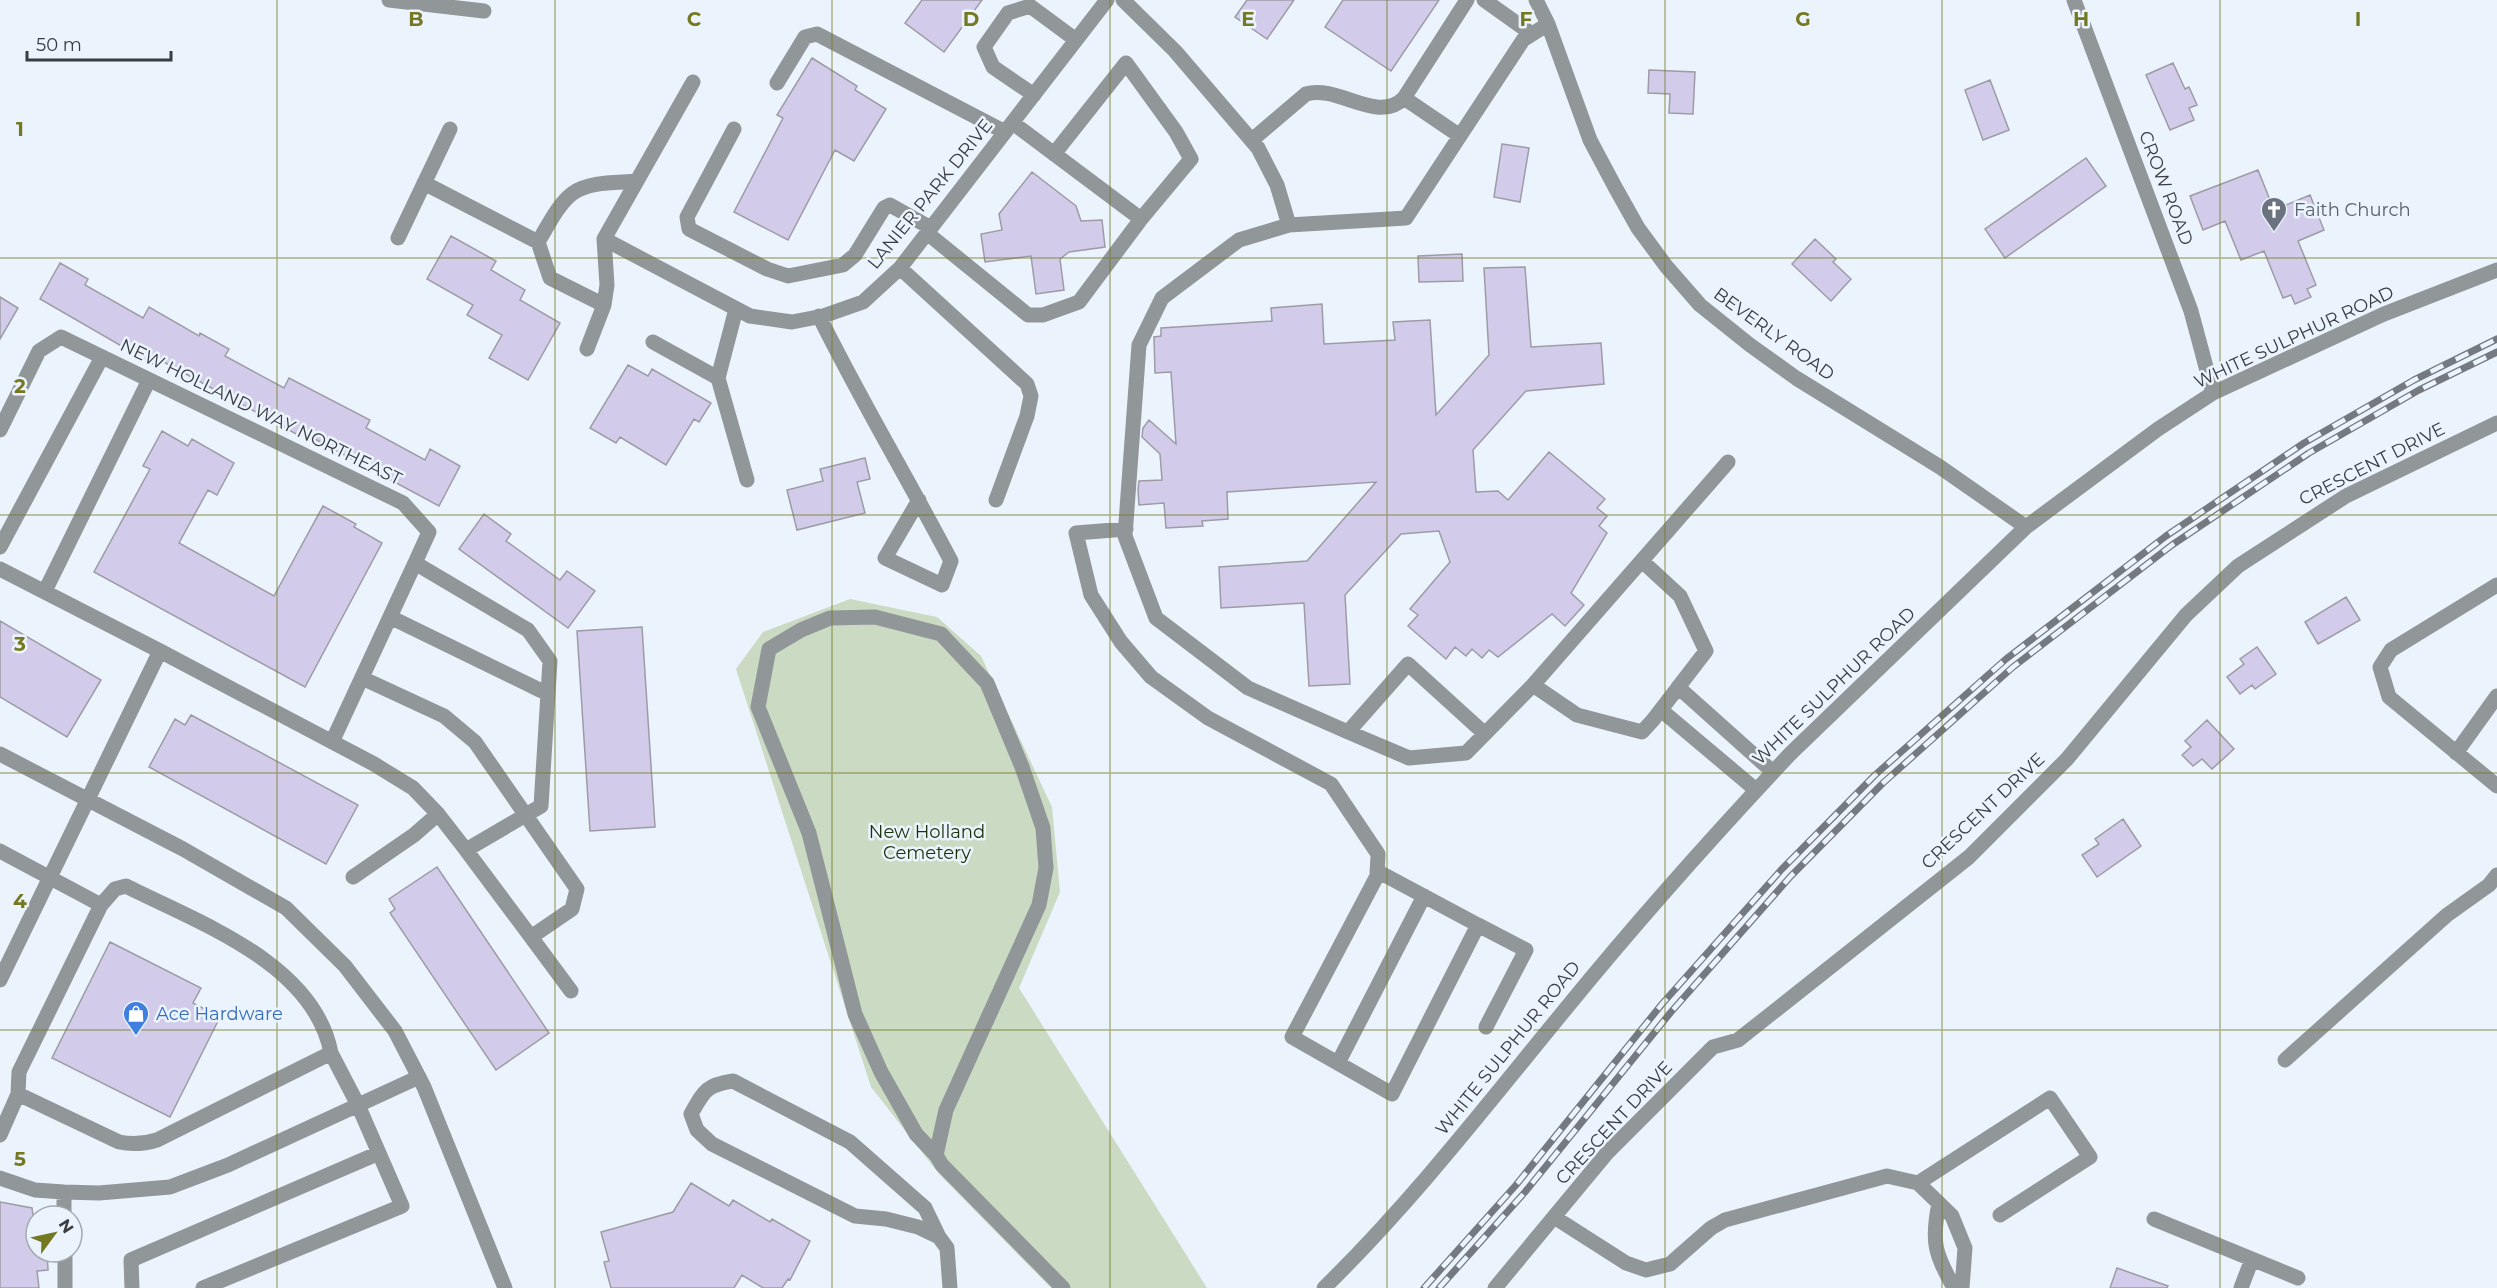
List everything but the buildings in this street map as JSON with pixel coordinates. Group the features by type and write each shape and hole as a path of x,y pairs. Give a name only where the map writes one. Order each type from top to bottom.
{"street":[{"path":"389,0 484,11"},
{"name":"LANIER PARK DRIVE","path":"604,239 750,316 792,322 862,302 900,268 1107,0"},
{"path":"1123,0 1175,51 1258,148 1277,185 1289,225"},
{"path":"1251,141 1306,94 1317,90 1377,107 1393,107 1404,98 1467,0"},
{"path":"1484,0 1532,34"},
{"name":"BEVERLY ROAD","path":"1536,0 1548,24 1590,140 1615,187 1645,237 1666,266 1700,305 1796,378 1940,467 2026,527"},
{"name":"CROW ROAD","path":"2074,0 2191,310 2213,393"},
{"path":"1034,95 993,67 984,47 1008,13 1030,6 1076,40"},
{"path":"1548,24 1523,40 1406,218 1289,225 1239,240 1162,298 1139,345 1125,536 1156,618 1248,688 1348,732 1409,758 1466,753 1533,685 1728,462"},
{"path":"777,83 805,38 817,34 1009,127 1054,154 1140,219"},
{"path":"734,129 687,217 689,229 766,269 788,276 843,265 855,255 884,208 890,205 929,231 1028,315 1043,315 1079,302 1140,219 1191,159 1176,132 1126,63 1054,154"},
{"path":"587,349 603,305 607,285 604,239 693,82"},
{"path":"1404,98 1460,136"},
{"path":"398,238 450,129"},
{"path":"538,242 557,211 574,193 599,184 637,181"},
{"path":"424,183 538,242 550,278 603,305"},
{"path":"900,268 1027,384 1031,396 1027,416 996,500"},
{"name":"WHITE SULPHUR ROAD","path":"1324,1288 1375,1238 1600,966 1756,790 2026,527 2158,429 2213,393 2384,314 2497,270"},
{"path":"736,309 718,378 747,480"},
{"path":"819,316 851,381 919,500 951,561 942,585 885,558 919,500"},
{"name":"NEW HOLLAND WAY NORTHEAST","path":"0,430 39,351 61,338 403,503 429,532 415,563"},
{"path":"653,342 718,378"},
{"path":"0,547 102,357"},
{"path":"45,591 149,380"},
{"name":"CRESCENT DRIVE","path":"1495,1288 1607,1153 1713,1047 1738,1040 1969,857 2067,759 2186,615 2238,566 2346,496 2497,423"},
{"path":"1126,529 1076,532 1091,595 1121,642 1151,677 1208,718 1331,784 1378,854 1377,871 1292,1037 1392,1094 1478,925"},
{"path":"1533,685 1577,715 1642,732 1706,651 1680,596 1642,561"},
{"path":"332,742 415,563 528,630 550,661 541,806 466,850"},
{"path":"0,569 332,742 413,788 438,814 571,991"},
{"path":"2497,585 2391,650 2380,667 2389,697 2497,786"},
{"path":"390,617 548,694"},
{"path":"936,1155 946,1110 1039,905 1046,868 1043,828 1022,767 987,683 941,634 875,617 830,618 801,630 769,649 758,707 809,833 855,1014 881,1072 916,1134 936,1155 942,1166 1063,1288"},
{"path":"0,980 160,651"},
{"path":"1348,732 1408,664 1485,734"},
{"path":"362,678 444,716 475,742 577,889 572,909 531,937"},
{"path":"1678,687 1773,772"},
{"path":"2456,753 2497,696"},
{"path":"1661,710 1756,790"},
{"path":"0,754 183,849 286,908 345,966 395,1031 419,1077 505,1288"},
{"path":"353,877 414,835 438,814"},
{"path":"0,851 101,905"},
{"path":"1377,871 1526,950 1486,1027"},
{"path":"2285,1060 2446,915 2488,885 2497,874"},
{"path":"0,1135 18,1094 19,1072 101,905 115,889 126,886 249,948 312,1004 328,1037 331,1053 358,1105 402,1206 203,1288"},
{"path":"1338,1064 1424,896"},
{"path":"18,1094 120,1142 132,1145 144,1144 157,1140 331,1053"},
{"path":"0,1179 35,1190 99,1193 170,1187 228,1165 419,1077"},
{"path":"939,1237 918,1227 855,1216 712,1144 697,1130 691,1114 701,1096 714,1084 733,1081 850,1142 925,1208 947,1248 950,1288"},
{"path":"1918,1183 2050,1098 2090,1157 2000,1215"},
{"path":"132,1288 130,1260 379,1153"},
{"path":"1554,1217 1626,1263 1646,1270 1670,1264 1711,1228 1725,1220 1887,1176 1918,1183 1952,1216 1965,1248 1962,1288"},
{"path":"64,1191 64,1204"},
{"path":"1939,1203 1935,1233 1938,1258 1954,1288"},
{"path":"2154,1219 2298,1278"},
{"path":"2241,1288 2252,1259"},
{"path":"65,1264 65,1288"}],"green space":[{"name":"New Holland Cemetery","path":"850,599 937,617 981,656 1052,807 1060,892 1019,988 1207,1288 1051,1288 939,1174 871,1087 736,669 763,632"}],"railway":[{"path":"1424,1288 1516,1185 1662,1004 1781,870 1875,775 2006,659 2166,536 2304,443 2414,380 2497,339"},
{"path":"1439,1288 1525,1192 1671,1012 1790,877 1883,783 2013,667 2172,545 2309,453 2419,390 2497,352"}],"place":[{"name":"Faith Church","path":"2274,233"},
{"name":"Ace Hardware","path":"136,1037"}]}
